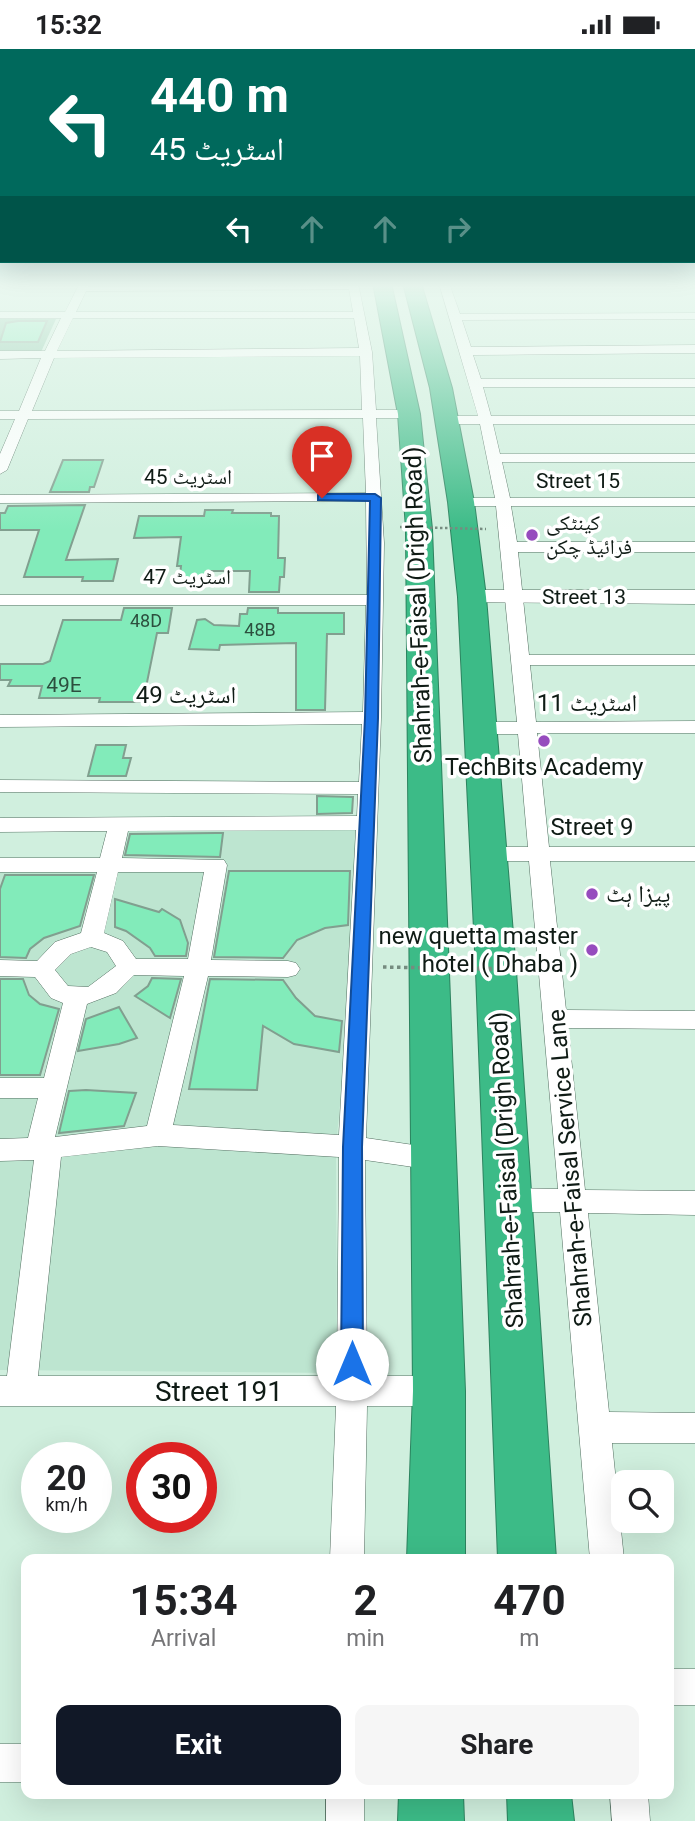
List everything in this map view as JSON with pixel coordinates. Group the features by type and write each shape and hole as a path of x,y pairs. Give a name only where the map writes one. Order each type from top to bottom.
{"highway":[{"name":"Shahrah-e-Faisal (Drigh Road)","path":"392,366 409,414 419,529 439,1391 436,1554"},
{"name":"Shahrah-e-Faisal (Drigh Road)","path":"448,366 459,392 474,516 472,597 489,854 527,1554"},
{"path":"431,1799 431,1821"},
{"path":"539,1799 541,1821"}],"street":[{"path":"0,470 44,366"},
{"path":"346,1554 352,1391 352,1147 372,718 375,498 367,366"},
{"name":"Shahrah-e-Faisal Service Lane","path":"463,366 459,392 485,420 504,503 510,547 537,853 607,1554"},
{"path":"459,392 695,383"},
{"path":"459,392 485,420 695,420"},
{"path":"0,415 409,414"},
{"path":"495,458 695,458"},
{"name":"اسٹریٹ 45","path":"0,499 375,498"},
{"name":"Street 15","path":"474,516 504,503 695,502"},
{"path":"510,547 695,547"},
{"name":"Street 13","path":"472,597 695,597"},
{"name":"اسٹریٹ 47","path":"0,600 374,600"},
{"path":"521,660 695,660"},
{"name":"اسٹریٹ 49","path":"0,721 372,718"},
{"name":"اسٹریٹ 11","path":"480,727 695,727"},
{"path":"0,786 368,788"},
{"path":"0,825 366,823"},
{"path":"90,939 119,825"},
{"name":"Street 9","path":"489,854 695,853"},
{"path":"0,865 216,865 198,968 158,1135"},
{"path":"43,969 51,956 66,945 90,939 119,948 128,967"},
{"path":"128,967 288,969"},
{"path":"43,969 48,983 59,993 77,997 93,996 114,985 128,967"},
{"path":"0,968 43,969"},
{"path":"11,1391 53,1088 77,997"},
{"path":"555,1019 695,1020"},
{"path":"0,1088 53,1088"},
{"path":"0,1150 44,1149 158,1135 352,1147 434,1159"},
{"path":"508,1199 695,1203"},
{"name":"Street 191","path":"11,1391 439,1391"},
{"path":"594,1427 695,1428"},
{"path":"674,1687 695,1687"},
{"path":"0,1763 21,1763"},
{"path":"345,1799 345,1821"},
{"path":"629,1799 631,1821"}],"path":[{"path":"400,527 474,516"},
{"path":"383,967 541,970"}],"shaded area":[{"path":"369,817 336,1145 337,1373 0,1370 0,868 4,858 111,858 123,819"}],"building":[{"path":"63,460 103,460 94,487 90,487 89,492 50,492"},
{"path":"85,505 66,560 118,559 113,581 82,581 83,577 24,577 39,530 0,530 0,513 5,513 8,506"},
{"path":"205,510 271,513 271,516 279,516 278,558 285,558 284,577 280,577 279,592 249,592 250,571 206,571 205,580 196,580 195,584 179,584 181,566 177,566 181,537 134,538 139,516 204,516"},
{"path":"124,608 172,608 168,633 157,633 143,702 99,702 100,698 39,698 42,686 8,686 11,680 0,680 0,664 43,664 50,661 63,620 121,620"},
{"path":"248,608 278,608 278,613 344,613 344,634 327,634 325,710 296,710 296,643 220,645 219,650 189,649 197,620 205,619 214,625 239,626 240,614 247,614"},
{"path":"96,745 126,745 123,758 131,758 126,776 88,776"},
{"path":"317,796 353,797 352,813 317,814"},
{"path":"223,833 220,857 125,855 130,834"},
{"path":"229,871 350,871 348,925 325,928 297,940 283,958 214,957"},
{"path":"5,875 94,875 80,926 44,938 30,949 26,958 0,957 0,889"},
{"path":"115,899 159,912 162,909 180,920 188,943 186,956 155,956 150,948 126,931 115,927"},
{"path":"152,978 181,979 170,1018 135,996 148,986"},
{"path":"0,979 23,979 29,995 40,1004 59,1009 40,1075 0,1075"},
{"path":"210,979 283,980 296,998 315,1016 342,1021 339,1052 294,1044 263,1026 257,1090 189,1089"},
{"path":"119,1007 137,1038 78,1051 86,1019"},
{"path":"69,1091 136,1093 124,1126 59,1133"}],"place":[{"name":"کینٹکی فرائیڈ چکن","path":"532,535"},
{"name":"TechBits Academy","path":"544,741"},
{"name":"پیزا ہٹ","path":"592,894"},
{"name":"new quetta master hotel ( Dhaba )","path":"592,950"}],"route":[{"path":"322,498 375,498 372,718 352,1147 352,1364"}]}
